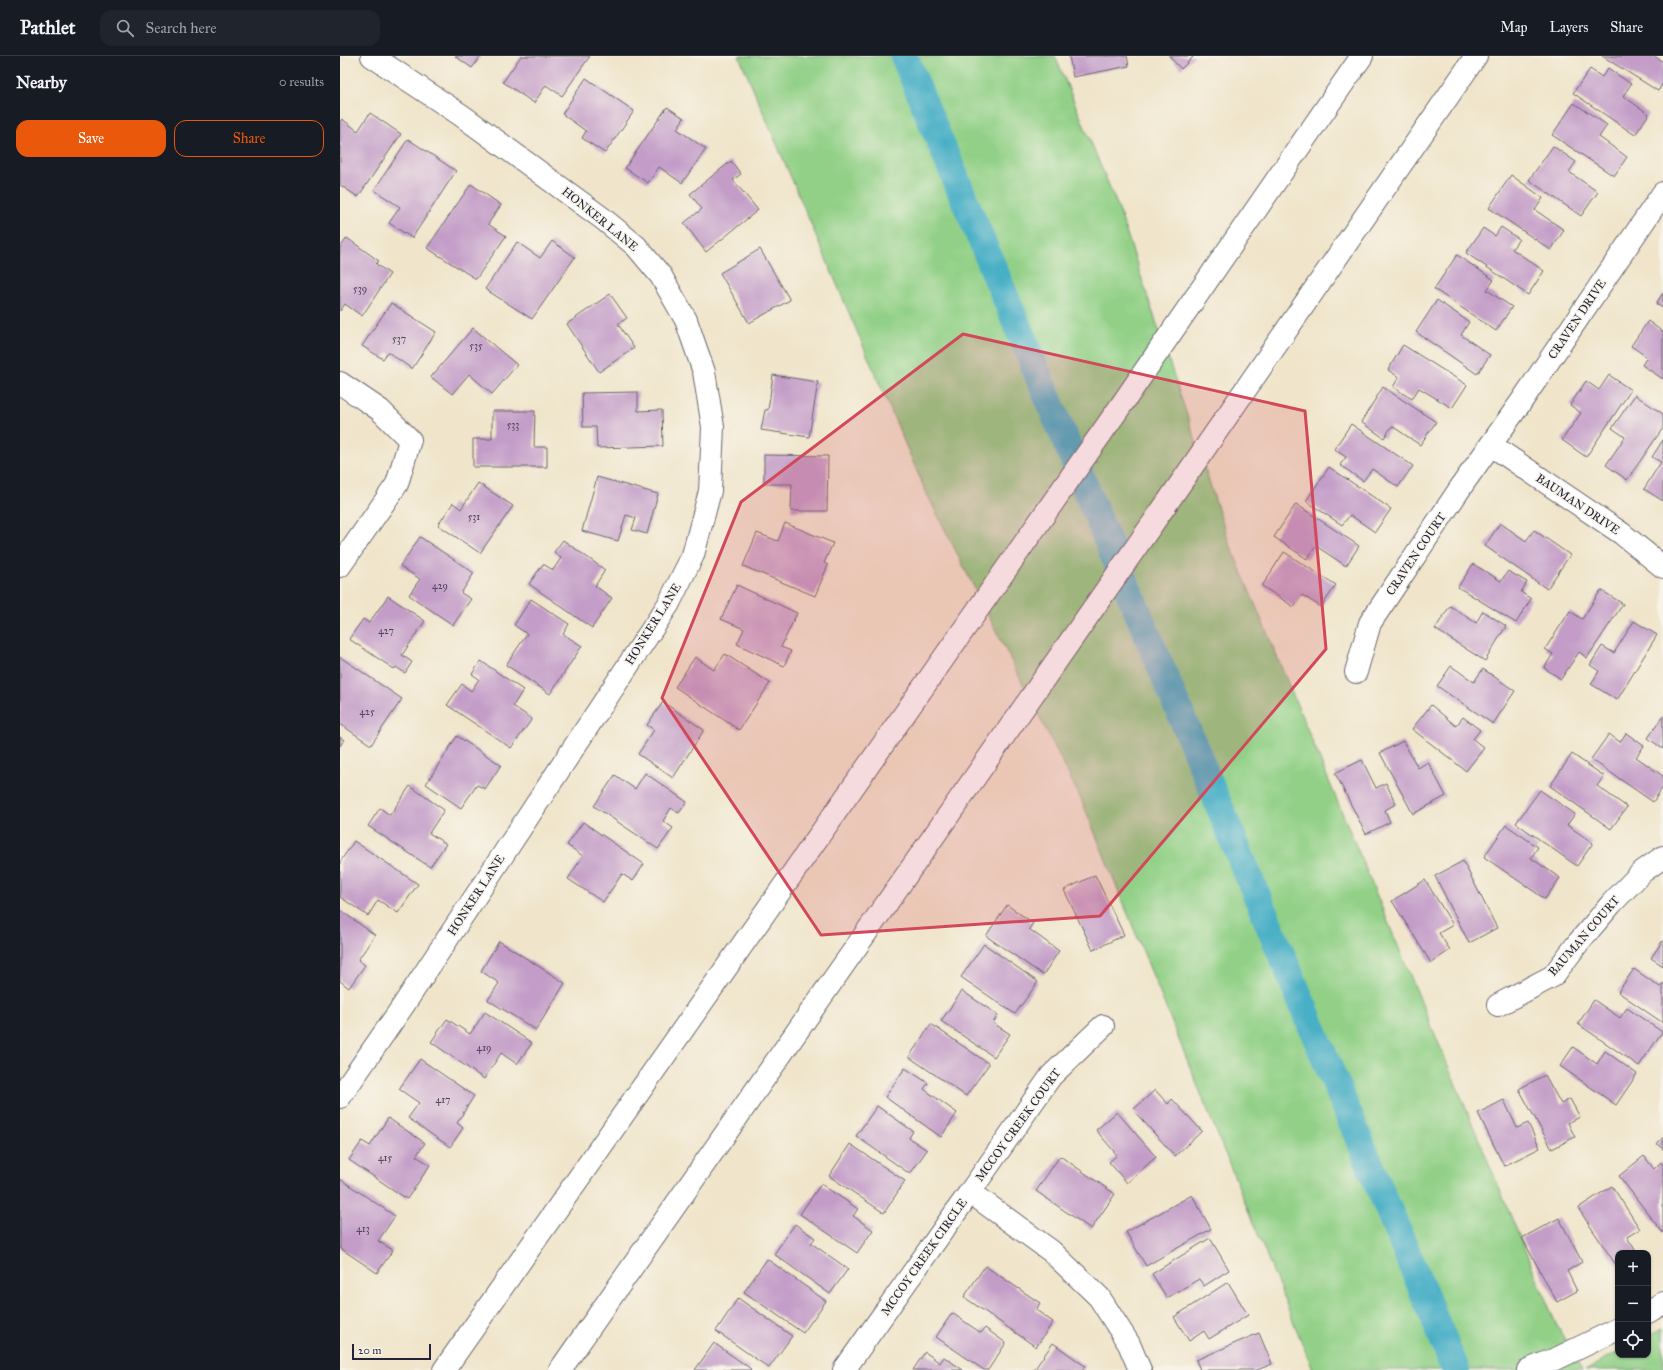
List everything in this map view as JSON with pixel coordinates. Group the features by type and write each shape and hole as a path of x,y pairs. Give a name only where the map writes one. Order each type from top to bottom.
{"main road":[{"name":"HONKER LANE","path":"340,1097 403,1006 668,605 693,555 710,491 713,427 704,372 686,320 661,276 636,246 602,218 468,119 372,56"},
{"path":"444,1370 1122,404 1362,56"},
{"path":"560,1370 1167,503 1476,56"},
{"name":"CRAVEN DRIVE","path":"1491,444 1663,193"},
{"path":"340,383 380,410 410,440 397,484 340,566"},
{"name":"BAUMAN DRIVE","path":"1491,444 1621,533 1663,567"},
{"name":"CRAVEN COURT","path":"1356,672 1370,623 1491,444"},
{"name":"BAUMAN COURT","path":"1498,1005 1553,976 1578,943 1612,903 1642,872 1663,857"},
{"name":"MCCOY CREEK COURT","path":"970,1192 1051,1076 1103,1026"},
{"name":"MCCOY CREEK CIRCLE","path":"844,1370 970,1192 1051,1251 1099,1298 1129,1344 1140,1370"},
{"path":"1651,1310 1663,1303"},
{"path":"1528,1370 1615,1329"}],"highlighted area":[{"path":"963,334 1305,411 1326,649 1100,916 821,935 662,698 741,502"}],"green space":[{"path":"739,56 1055,56 1118,207 1229,542 1556,1324 1582,1370 1313,1370 1082,801 925,490"},
{"path":"1663,1328 1663,1370 1585,1370 1615,1354 1615,1358 1651,1358 1651,1334"}],"building":[{"path":"455,56 481,56 472,68"},
{"path":"521,56 590,56 562,96 546,85 534,103 503,82"},
{"path":"1069,56 1127,56 1129,66 1073,77"},
{"path":"1169,56 1194,56 1181,69"},
{"path":"1602,56 1654,56 1663,62 1663,83 1658,91"},
{"path":"1608,68 1631,84 1623,96 1649,114 1635,135 1573,93 1590,69 1602,77"},
{"path":"586,78 634,111 605,153 582,138 586,131 562,114"},
{"path":"1574,103 1607,125 1599,137 1627,157 1614,176 1552,135"},
{"path":"667,107 684,118 677,129 706,149 682,183 659,167 648,183 625,168"},
{"path":"370,113 401,134 358,197 340,185 340,122 342,119 358,131"},
{"path":"408,139 456,171 412,238 389,223 400,207 374,190"},
{"path":"1553,146 1576,162 1569,172 1598,192 1581,216 1529,180"},
{"path":"731,161 741,174 733,180 758,210 706,252 684,223 702,209 690,194"},
{"path":"1511,175 1543,198 1535,210 1564,230 1551,250 1489,208"},
{"path":"471,184 501,205 488,224 506,236 476,279 427,248"},
{"path":"1501,227 1519,239 1512,249 1544,271 1528,295 1466,253 1483,228 1495,236"},
{"path":"347,238 379,261 376,264 390,274 362,316 345,304 340,311 340,248"},
{"path":"552,241 575,257 532,319 485,289 517,242 540,258"},
{"path":"760,249 790,300 749,323 720,273"},
{"path":"1457,255 1494,280 1487,290 1512,307 1496,331 1434,289"},
{"path":"1663,293 1663,308 1656,304"},
{"path":"610,294 627,318 618,324 634,348 599,372 567,324"},
{"path":"1437,300 1469,322 1461,335 1490,355 1477,374 1416,332"},
{"path":"391,303 436,332 412,369 388,352 383,359 362,346"},
{"path":"1648,321 1663,332 1663,379 1642,365 1647,357 1631,346"},
{"path":"473,328 517,365 492,394 469,374 452,394 431,377"},
{"path":"1403,345 1467,385 1452,408 1419,388 1412,399 1393,387 1399,377 1388,370"},
{"path":"773,375 818,382 809,437 761,430 765,410 768,410"},
{"path":"1609,375 1631,390 1586,457 1562,440 1581,413 1570,405 1586,381 1599,390"},
{"path":"1383,387 1436,422 1420,445 1392,426 1384,438 1361,422"},
{"path":"638,392 638,411 662,410 663,446 597,448 596,427 583,427 582,393"},
{"path":"1635,395 1663,414 1663,428 1627,480 1606,465 1625,437 1612,428"},
{"path":"492,411 535,411 534,447 547,447 547,467 473,467 473,439 492,439"},
{"path":"1351,424 1413,466 1398,487 1372,469 1363,481 1340,465 1346,457 1334,449"},
{"path":"1663,440 1663,501 1644,489 1661,462 1652,457"},
{"path":"764,455 828,456 827,511 791,511 792,484 764,484"},
{"path":"1329,467 1391,509 1375,532 1350,515 1342,525 1306,501"},
{"path":"597,477 658,494 647,534 632,530 636,518 626,515 618,541 582,531"},
{"path":"478,483 513,506 480,553 438,525 453,503 461,509"},
{"path":"1296,504 1359,546 1346,566 1316,546 1307,559 1274,537"},
{"path":"785,523 833,543 824,563 828,565 815,596 743,566 757,533 778,541"},
{"path":"1500,523 1526,541 1534,530 1570,555 1547,589 1485,546"},
{"path":"420,537 474,573 461,593 471,599 453,625 409,595 420,579 400,566"},
{"path":"563,540 605,570 595,586 612,598 592,628 529,584 543,564 553,570 561,558 554,552"},
{"path":"1284,552 1336,585 1321,607 1302,595 1294,607 1262,586"},
{"path":"1473,564 1501,581 1508,571 1527,582 1521,592 1531,599 1516,623 1458,587"},
{"path":"737,585 797,613 781,647 791,651 784,666 737,644 744,629 721,619"},
{"path":"1601,590 1623,604 1587,658 1579,652 1561,679 1544,668 1553,654 1545,649 1570,611 1582,619"},
{"path":"388,596 425,621 402,655 412,662 405,673 396,667 394,669 349,639 363,619 369,623"},
{"path":"531,599 569,624 563,634 582,646 550,694 506,665 527,634 514,625"},
{"path":"1450,606 1476,623 1483,611 1506,626 1485,661 1435,629"},
{"path":"1634,621 1657,635 1617,700 1591,684 1599,671 1590,665 1602,646 1614,653"},
{"path":"725,654 770,683 739,730 675,687 695,657 714,670"},
{"path":"340,657 402,699 371,745 340,724"},
{"path":"481,661 523,690 513,706 532,719 511,748 447,705 462,684 471,691 479,679 472,674"},
{"path":"1451,666 1474,682 1483,669 1515,691 1493,724 1437,686"},
{"path":"663,702 704,730 673,778 638,754 654,730 647,725"},
{"path":"1431,705 1456,726 1463,717 1480,730 1473,739 1484,748 1466,771 1412,729"},
{"path":"1663,716 1663,749 1648,738"},
{"path":"1626,733 1644,746 1636,757 1663,776 1663,787 1653,802 1591,759 1609,734 1620,742"},
{"path":"457,736 501,765 485,789 477,785 461,808 426,784"},
{"path":"340,737 344,740 340,746"},
{"path":"1403,741 1418,768 1428,762 1446,796 1413,814 1380,753"},
{"path":"1572,754 1604,776 1597,786 1627,807 1611,829 1550,786"},
{"path":"1362,760 1376,788 1386,783 1396,804 1385,810 1390,822 1366,834 1335,773"},
{"path":"645,773 687,802 679,813 671,808 663,821 673,828 658,849 594,806 615,775 635,789"},
{"path":"410,786 444,810 429,833 446,844 430,867 368,826 380,808 390,815"},
{"path":"1540,790 1575,814 1567,825 1593,843 1577,866 1516,823"},
{"path":"583,822 644,864 633,881 622,874 603,902 568,879 583,856 567,845"},
{"path":"1506,825 1538,847 1531,858 1560,878 1545,899 1484,857"},
{"path":"354,841 418,884 398,913 378,900 368,916 340,897 340,862"},
{"path":"1463,861 1497,928 1469,943 1435,876"},
{"path":"1095,875 1124,935 1093,950 1064,890"},
{"path":"1425,880 1453,925 1439,933 1450,950 1431,963 1392,901"},
{"path":"1007,905 1033,923 1029,929 1059,951 1043,975 986,936"},
{"path":"340,910 375,935 358,960 365,965 349,988 340,981"},
{"path":"1663,940 1663,966 1651,958"},
{"path":"499,941 565,983 536,1030 488,1000 499,983 481,971"},
{"path":"984,944 1038,982 1015,1014 961,977"},
{"path":"1634,969 1660,987 1663,983 1663,1023 1618,992"},
{"path":"962,991 998,1015 993,1023 1010,1034 994,1057 941,1021"},
{"path":"1594,1000 1620,1018 1627,1008 1662,1032 1639,1066 1578,1024"},
{"path":"485,1012 532,1043 517,1064 501,1053 484,1079 431,1042 447,1019 470,1034"},
{"path":"931,1024 989,1064 966,1096 909,1057"},
{"path":"1573,1047 1597,1064 1605,1051 1637,1074 1616,1105 1560,1066"},
{"path":"420,1059 474,1096 457,1123 463,1128 450,1147 408,1118 419,1103 399,1089"},
{"path":"905,1068 928,1083 924,1089 957,1113 941,1137 885,1097"},
{"path":"1545,1075 1561,1104 1570,1099 1580,1117 1568,1123 1575,1137 1552,1149 1519,1089"},
{"path":"1155,1090 1168,1104 1172,1099 1202,1131 1175,1156 1133,1110"},
{"path":"1504,1100 1517,1128 1528,1123 1540,1148 1504,1166 1478,1113"},
{"path":"877,1106 913,1131 909,1138 927,1150 910,1174 856,1136"},
{"path":"1117,1112 1156,1157 1127,1183 1109,1162 1117,1155 1096,1130"},
{"path":"388,1118 425,1143 416,1156 430,1165 407,1199 349,1160 362,1141 370,1146"},
{"path":"1663,1137 1663,1149 1657,1144"},
{"path":"850,1144 905,1181 884,1213 829,1176"},
{"path":"1060,1156 1115,1194 1091,1229 1036,1191"},
{"path":"1644,1156 1654,1169 1661,1162 1663,1165 1663,1233 1619,1176"},
{"path":"340,1179 395,1216 378,1241 393,1250 377,1273 340,1248"},
{"path":"821,1184 858,1209 853,1216 873,1230 857,1253 800,1214"},
{"path":"1612,1186 1640,1229 1627,1237 1635,1250 1615,1250 1615,1264 1578,1208"},
{"path":"1192,1195 1211,1229 1146,1266 1126,1232"},
{"path":"1559,1218 1582,1262 1567,1271 1577,1291 1557,1302 1522,1238"},
{"path":"795,1224 815,1238 811,1243 848,1269 830,1294 774,1254"},
{"path":"1210,1238 1229,1270 1204,1286 1199,1279 1167,1298 1152,1274"},
{"path":"767,1259 826,1301 803,1333 744,1292"},
{"path":"985,1266 1040,1303 1036,1310 1053,1322 1036,1347 964,1297"},
{"path":"1228,1282 1248,1315 1209,1339 1204,1331 1189,1341 1174,1317"},
{"path":"738,1298 792,1336 769,1368 716,1331"},
{"path":"952,1313 981,1333 985,1328 1006,1343 988,1370 984,1370 936,1337"},
{"path":"1259,1333 1272,1364 1257,1370 1200,1370 1196,1360"},
{"path":"714,1343 751,1369 695,1370"},
{"path":"1053,1343 1085,1366 1083,1370 1034,1370"},
{"path":"925,1352 940,1363 944,1357 963,1370 913,1370"}],"waterway":[{"path":"904,56 1456,1370"}]}
